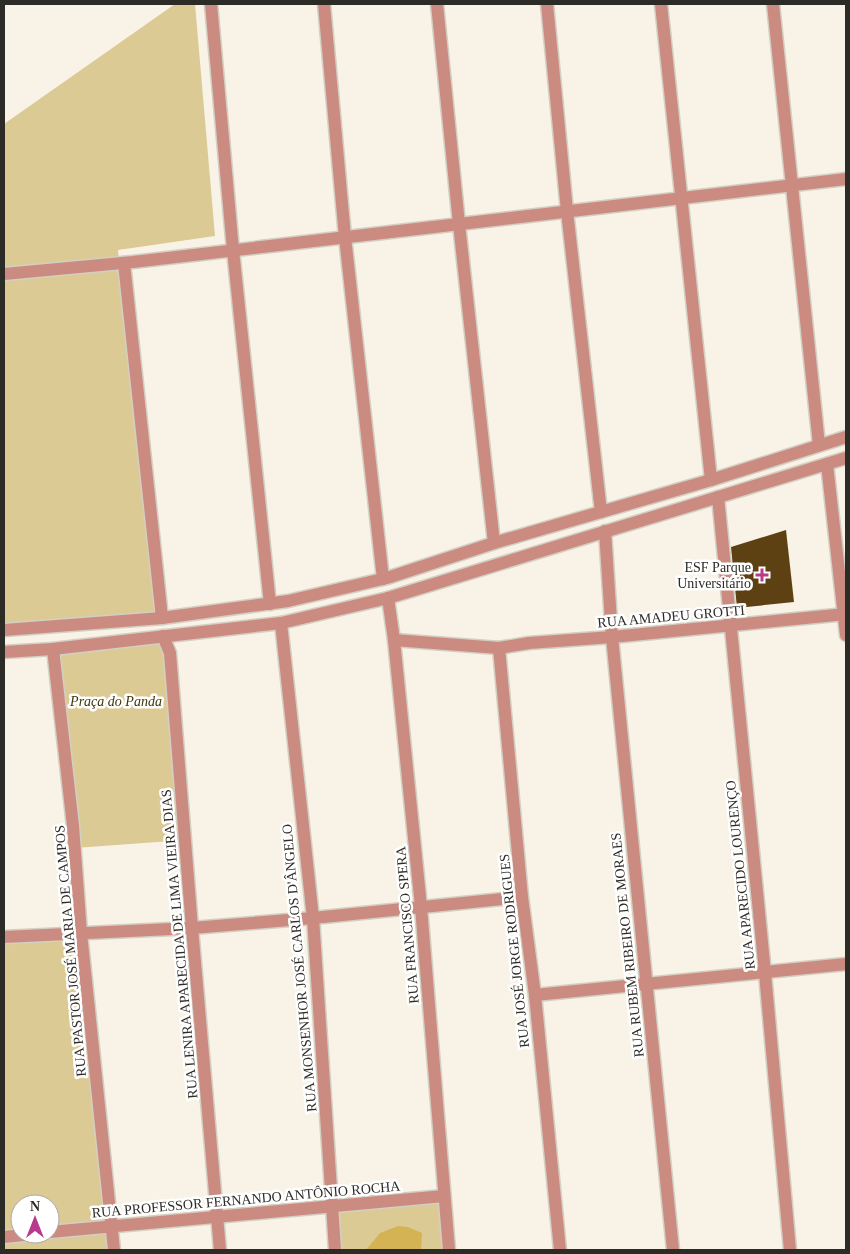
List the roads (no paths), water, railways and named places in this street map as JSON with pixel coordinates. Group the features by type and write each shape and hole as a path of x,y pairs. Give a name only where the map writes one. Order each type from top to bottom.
{"street":[{"path":"211,4 233,250 270,604"},
{"path":"324,4 344,237 383,579"},
{"path":"437,4 494,543"},
{"path":"547,4 566,212 601,512"},
{"path":"661,4 711,480"},
{"path":"773,4 819,445"},
{"path":"4,274 124,263 846,179"},
{"path":"124,263 162,618"},
{"path":"4,630 162,618 288,602 383,579 494,543 711,480 846,437"},
{"path":"4,652 281,623 388,598 846,458"},
{"path":"827,464 846,635"},
{"name":"RUA APARECIDO LOURENÇO","path":"718,497 790,1250"},
{"name":"RUA RUBEM RIBEIRO DE MORAES","path":"601,512 606,512 612,518 612,526 605,531 612,637 673,1250"},
{"path":"383,579 376,586 376,593 381,598 388,598"},
{"name":"RUA FRANCISCO SPERA","path":"388,598 394,640 421,907 449,1250"},
{"name":"RUA AMADEU GROTTI","path":"394,640 499,648 529,643 612,637 845,614"},
{"name":"RUA LENIRA APARECIDA DE LIMA VIEIRA DIAS","path":"162,618 156,621 154,626 158,634 163,636 170,653 220,1250"},
{"name":"RUA MONSENHOR JOSÉ CARLOS D'ÂNGELO","path":"281,623 313,918 335,1250"},
{"name":"RUA PASTOR JOSÉ MARIA DE CAMPOS","path":"53,648 73,826 81,933 114,1250"},
{"name":"RUA JOSÉ JORGE RODRIGUES","path":"499,648 522,896 535,995 560,1250"},
{"path":"4,937 192,928 313,918 522,896"},
{"path":"535,995 846,964"},
{"name":"RUA PROFESSOR FERNANDO ANTÔNIO ROCHA","path":"60,1231 444,1196"}],"place":[{"name":"ESF Parque Universitário","path":"762,575"}],"park label":[{"name":"Praça do Panda","path":"116,701"}]}
